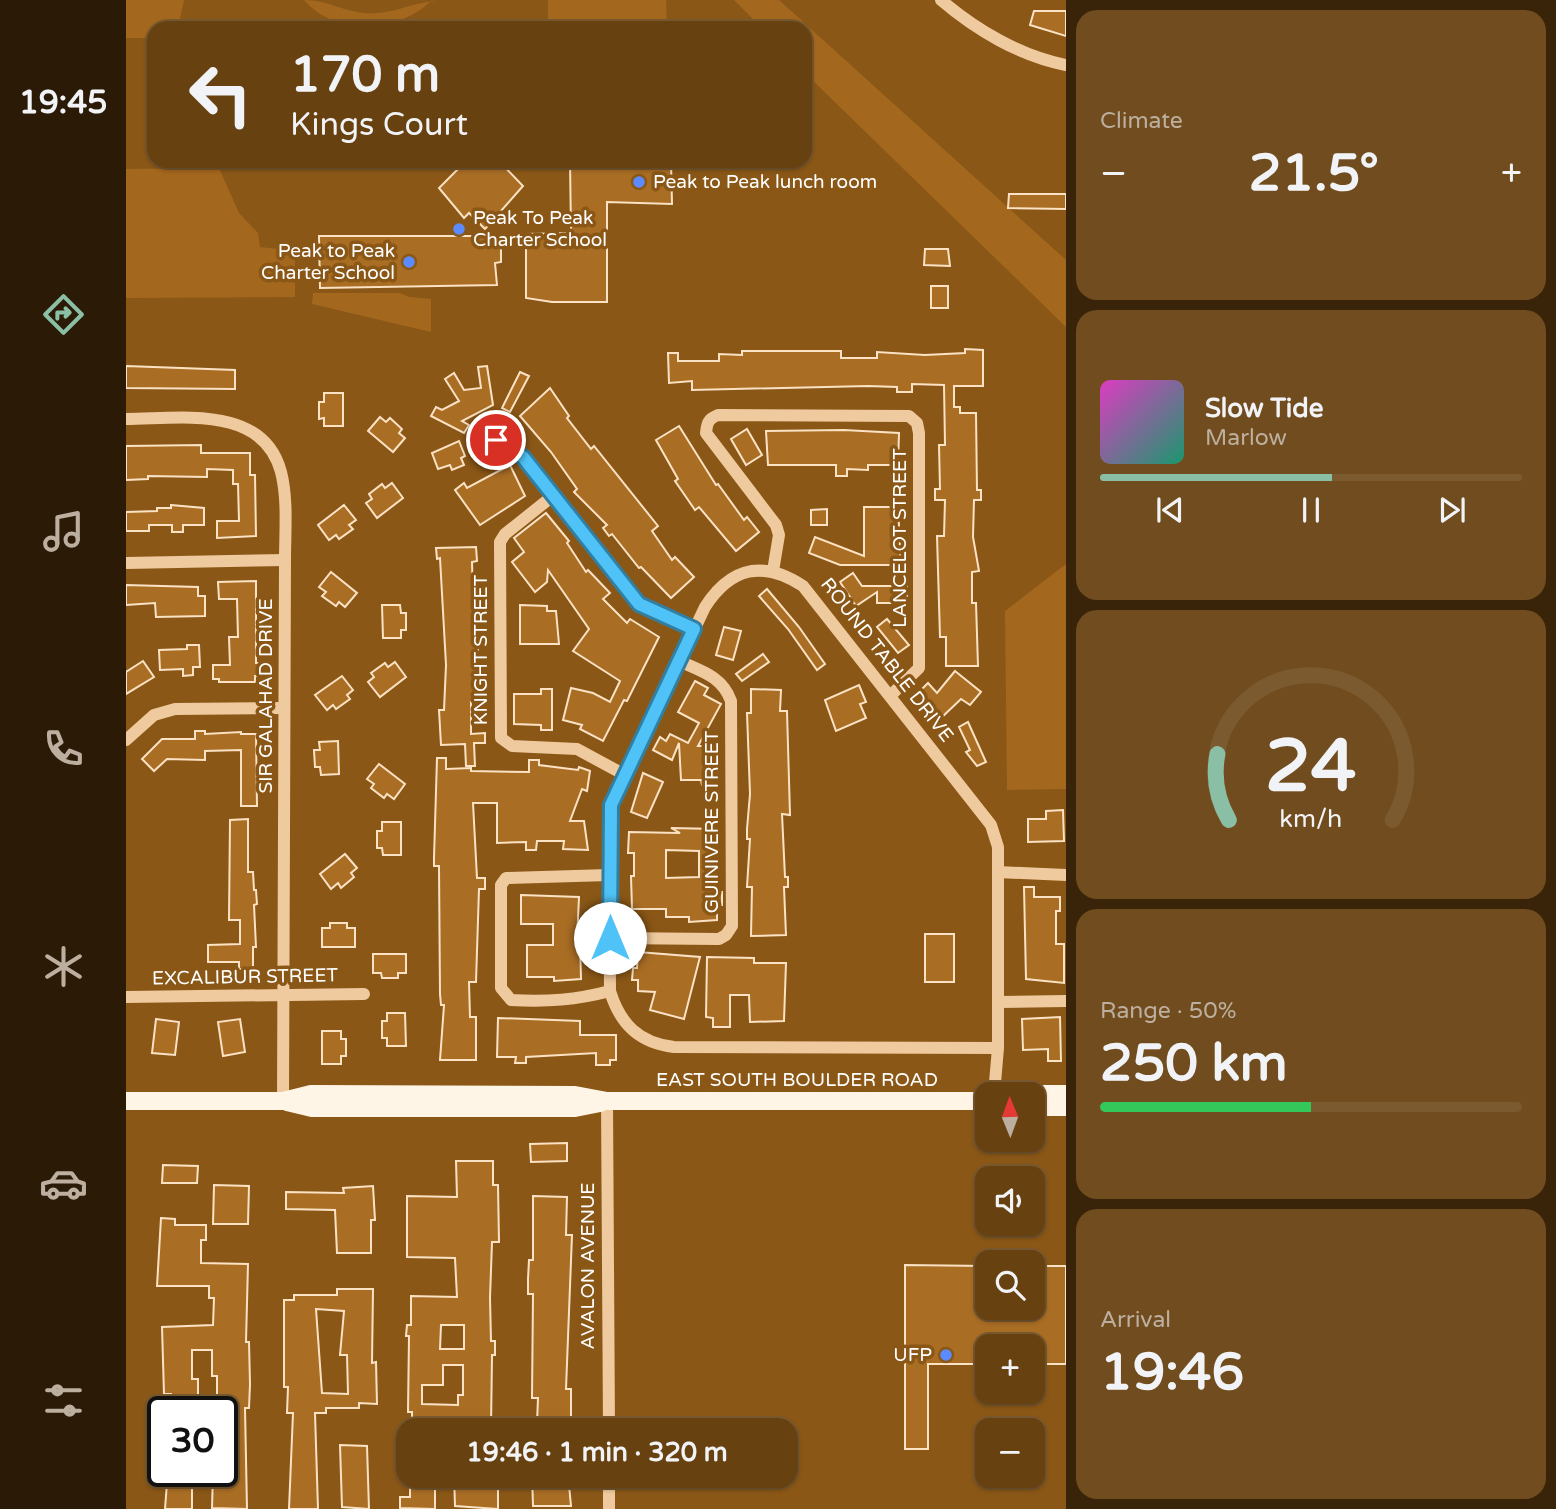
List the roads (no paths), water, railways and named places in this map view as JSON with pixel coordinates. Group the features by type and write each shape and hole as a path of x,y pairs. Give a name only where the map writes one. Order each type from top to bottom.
{"main road":[{"name":"EAST SOUTH BOULDER ROAD","path":"126,1101 283,1101 325,1094 575,1095 607,1101 975,1101"},
{"path":"1045,1094 1066,1094"},
{"path":"1045,1107 1066,1107"}],"street":[{"path":"941,0 985,32 1018,49 1066,65"},
{"name":"LANCELOT STREET","path":"773,571 779,535 776,525 706,433 706,423 711,418 731,415 909,416 916,423 919,433 919,668 890,696"},
{"name":"SIR GALAHAD DRIVE","path":"126,419 218,419 238,424 260,436 281,470 285,559 283,1101"},
{"path":"496,440 523,457 639,604 694,629"},
{"name":"KNIGHT STREET","path":"554,495 505,534 500,542 501,738 512,746 577,749 625,775"},
{"path":"126,563 285,559"},
{"path":"773,571 756,570 732,578 716,590 694,629 611,805 610,991 624,1023 639,1037 659,1045 998,1048"},
{"name":"ROUND TABLE DRIVE","path":"773,571 803,586 991,825 998,847 998,1048 995,1082"},
{"name":"GUINIVERE STREET","path":"610,938 719,939 726,935 732,926 731,701 718,678 679,662"},
{"path":"126,740 155,715 175,709 284,708"},
{"path":"998,872 1066,875"},
{"path":"609,874 506,878 501,885 500,988 512,1000 552,1003 571,1002 610,991"},
{"name":"EXCALIBUR STREET","path":"126,997 364,994"},
{"path":"998,1002 1066,1001"},
{"name":"AVALON AVENUE","path":"607,1101 609,1418"},
{"path":"609,1488 609,1509"}],"place":[{"name":"Peak to Peak lunch room","path":"639,182"},
{"name":"Peak To Peak Charter School","path":"459,229"},
{"name":"Peak to Peak Charter School","path":"409,262"},
{"name":"UFP","path":"946,1355"}]}
